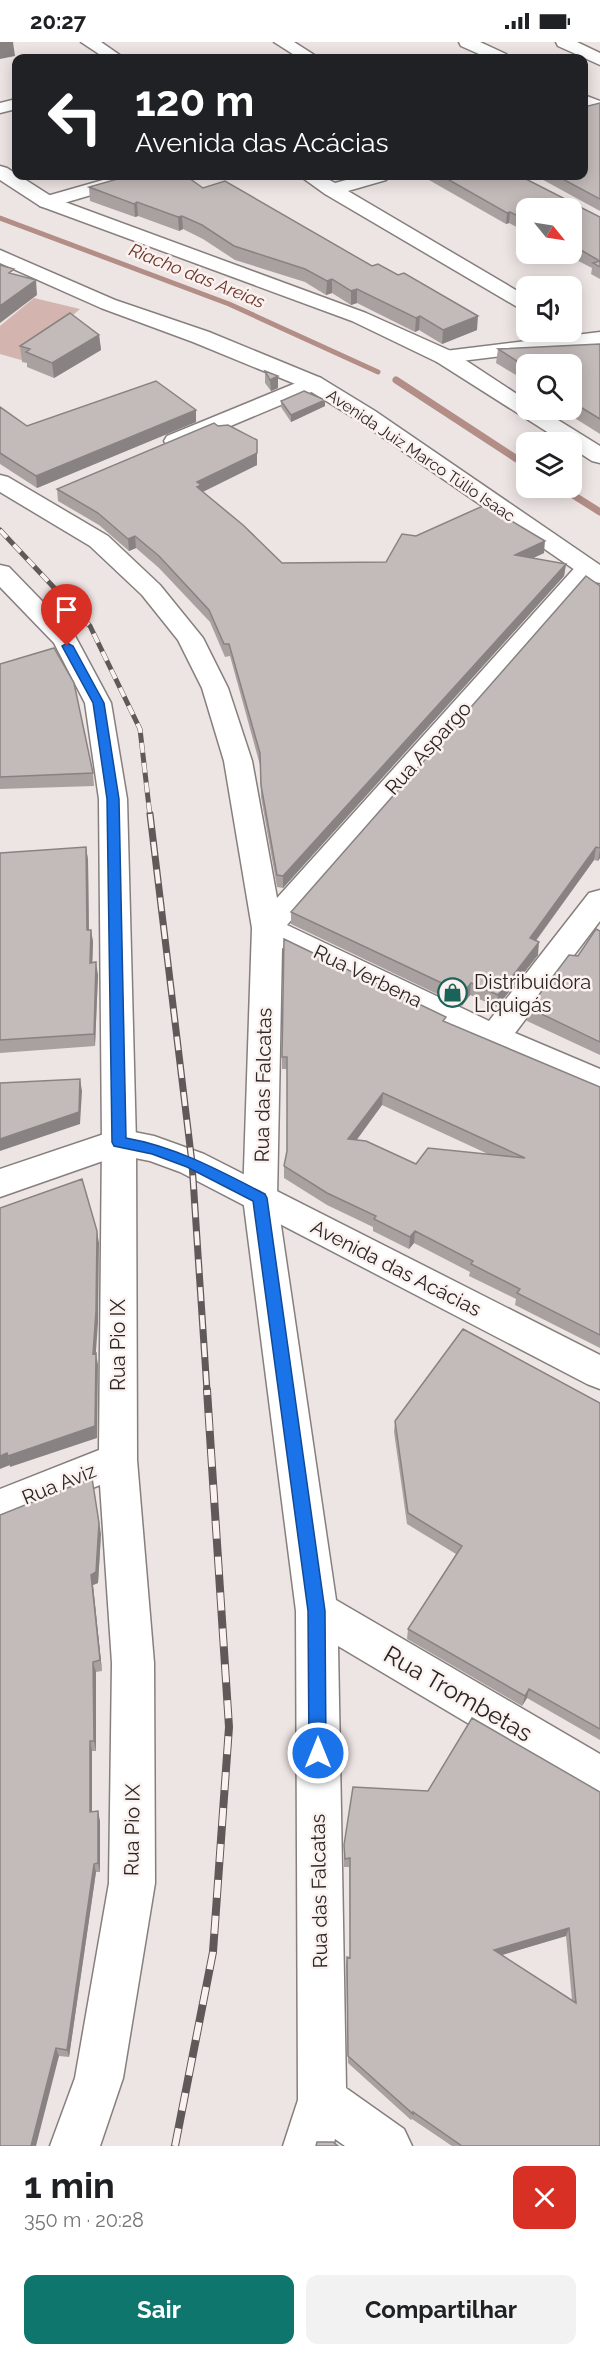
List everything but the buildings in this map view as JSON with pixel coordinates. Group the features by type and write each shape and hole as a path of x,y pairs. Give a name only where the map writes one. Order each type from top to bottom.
{"street":[{"path":"89,42 109,54"},
{"path":"282,42 304,54"},
{"path":"467,42 492,54"},
{"path":"564,42 600,60"},
{"path":"13,180 47,202 359,317 444,357 516,402"},
{"path":"47,202 121,180"},
{"path":"316,180 516,298"},
{"path":"332,190 366,180"},
{"name":"Avenida Juiz Marco Túlio Isaac","path":"0,256 108,304 201,337 313,383 367,416 594,572"},
{"path":"444,357 583,336 600,351"},
{"path":"151,451 313,383"},
{"path":"544,420 600,456"},
{"name":"Rua das Falcatas","path":"0,482 40,497 99,541 151,590 190,638 215,688 238,761 267,928 260,1198 316,1611 322,2100 308,2146"},
{"name":"Rua Pio IX","path":"0,572 65,640 56,649 98,703 113,799 119,1142 118,1460 134,1663 132,1883 99,2078 75,2146"},
{"name":"Rua Aspargo","path":"267,928 594,572"},
{"path":"494,1037 600,900"},
{"name":"Rua Verbena","path":"267,928 494,1037 600,1083"},
{"path":"0,1183 119,1142"},
{"name":"Avenida das Acácias","path":"119,1142 154,1149 192,1163 600,1373"},
{"name":"Rua Aviz","path":"0,1507 118,1460"},
{"name":"Rua Trombetas","path":"316,1611 600,1778"},
{"path":"322,2100 387,2146"}],"shaded area":[{"path":"34,298 80,309 21,360 0,354 0,326"}],"waterway":[{"name":"Riacho das Areias","path":"0,218 229,304 378,372"},
{"name":"Riacho das Areias","path":"396,380 516,458"},
{"name":"Riacho das Areias","path":"578,498 600,512"}],"railway":[{"path":"0,530 90,626 140,729 150,816"},
{"path":"150,814 192,1163 207,1391"},
{"path":"175,2146 213,1952 229,1727 207,1390"}],"place":[{"name":"Distribuidora Liquigás","path":"453,993"}],"route":[{"path":"67,646 98,703 113,799 119,1142 154,1149 192,1163 260,1198 316,1611 318,1753"}]}
